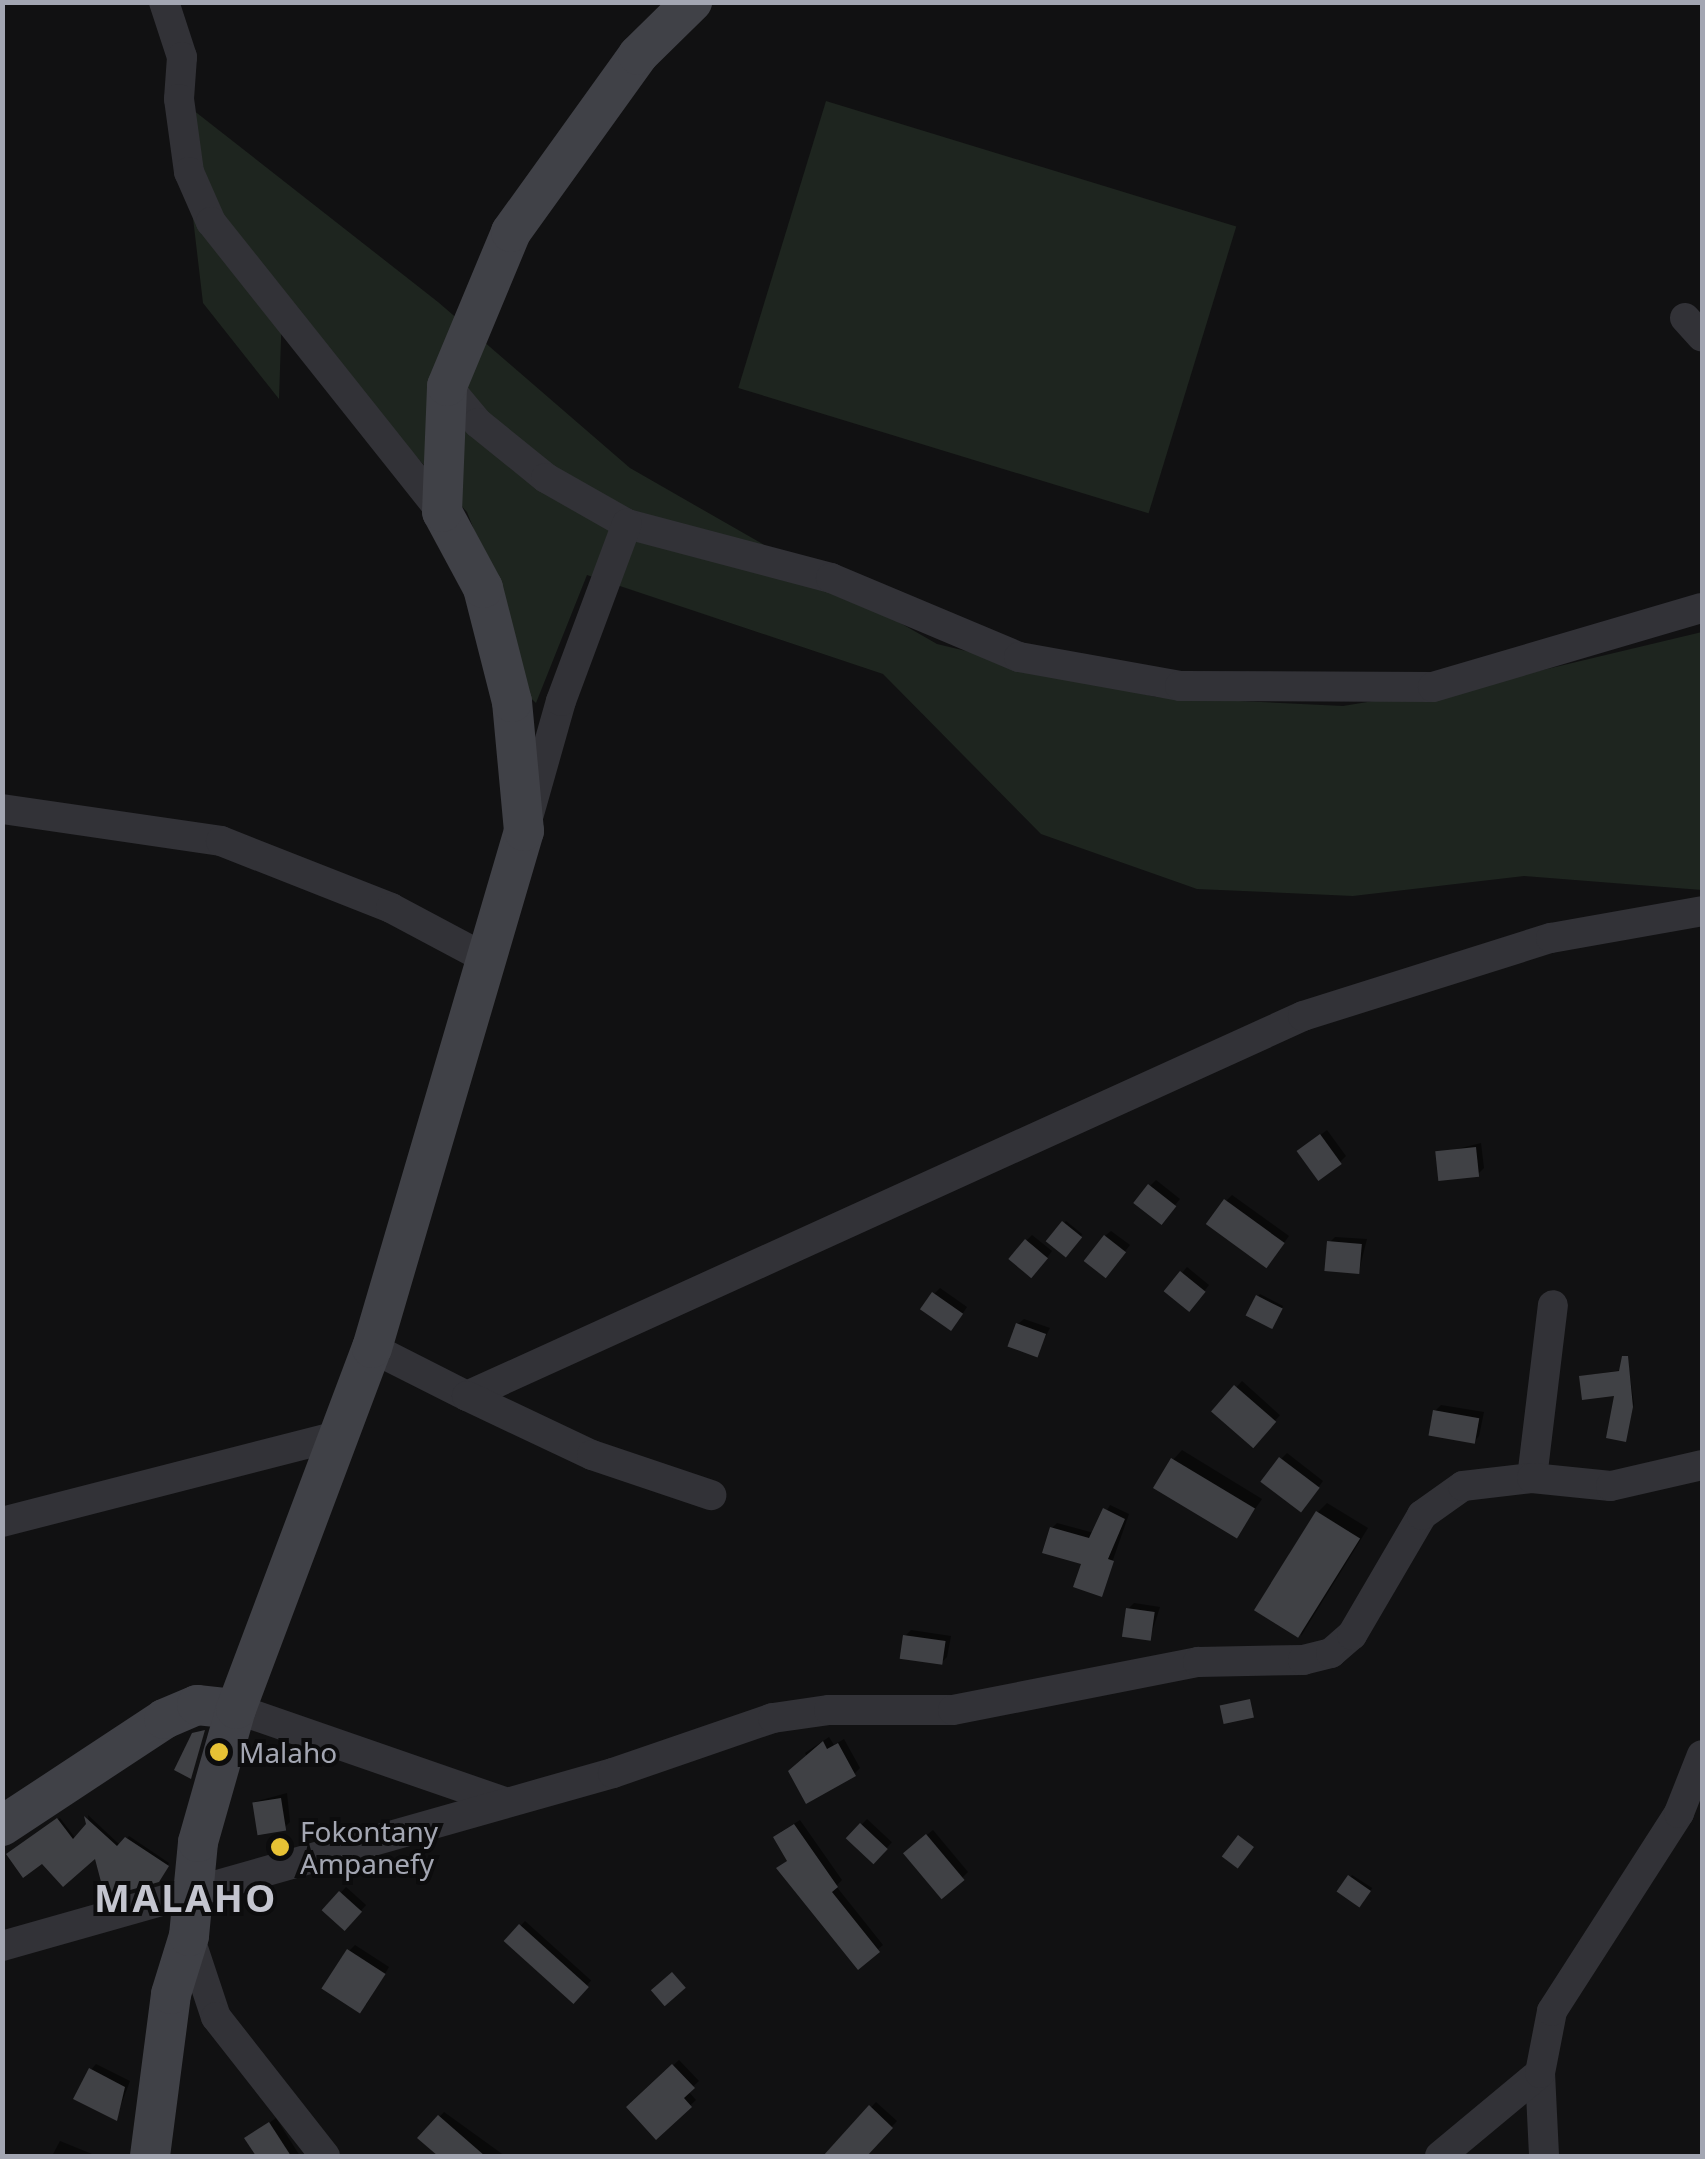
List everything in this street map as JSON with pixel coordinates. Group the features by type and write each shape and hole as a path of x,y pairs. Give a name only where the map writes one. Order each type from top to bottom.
{"street":[{"path":"164,2 182,57 179,99 189,172 211,222 442,512 483,588 512,702 524,831"},
{"path":"442,512 447,386 511,232 638,55 692,2"},
{"path":"447,386 478,422 546,478 627,524 831,578 1019,658 1180,686 1432,687 1702,608"},
{"path":"150,2156 172,1994 189,1936 189,1892 236,1708 372,1348 561,701 627,524"},
{"path":"2,809 220,841 391,908 487,958"},
{"path":"468,1396 1303,1016 1551,938 1702,911"},
{"path":"1532,1478 1553,1306"},
{"path":"372,1348 592,1454 711,1495"},
{"path":"2,1522 337,1436"},
{"path":"2,1946 502,1800 613,1774 773,1718 829,1710 952,1710 1198,1662 1302,1660 1331,1652 1352,1635 1422,1515 1463,1486 1532,1478 1611,1486 1702,1465"},
{"path":"2,1826 164,1718 197,1705 236,1708 502,1800"},
{"path":"1544,2156 1540,2073 1552,2011 1680,1814 1702,1755"},
{"path":"189,1936 216,2017 325,2156"},
{"path":"1440,2156 1540,2073"}],"shaded area":[{"path":"179,99 438,302 630,468 937,644 1156,697 1343,706 1497,681 1702,632 1702,890 1524,876 1353,896 1197,889 1041,834 883,674 587,575 536,703 519,687 500,596 467,512 282,310 279,399 203,303"},
{"path":"826,101 1236,226 1149,513 738,388"}],"building":[{"path":"1320,1134 1342,1164 1318,1181 1297,1151"},
{"path":"1476,1147 1479,1177 1438,1181 1435,1151"},
{"path":"1148,1184 1176,1206 1162,1225 1133,1203"},
{"path":"1224,1199 1285,1243 1266,1268 1206,1224"},
{"path":"1062,1221 1082,1237 1066,1258 1046,1241"},
{"path":"1104,1235 1126,1252 1106,1278 1084,1261"},
{"path":"1025,1239 1048,1258 1031,1278 1008,1259"},
{"path":"1327,1241 1362,1244 1359,1274 1324,1271"},
{"path":"1180,1271 1206,1292 1189,1312 1164,1291"},
{"path":"932,1292 963,1314 951,1331 920,1309"},
{"path":"1256,1295 1283,1309 1272,1329 1246,1315"},
{"path":"1016,1323 1046,1334 1038,1357 1007,1346"},
{"path":"1622,1356 1628,1356 1633,1407 1626,1442 1606,1438 1614,1396 1582,1400 1579,1376 1619,1371"},
{"path":"1234,1385 1276,1422 1253,1448 1211,1411"},
{"path":"1433,1410 1479,1418 1475,1444 1428,1436"},
{"path":"1279,1457 1320,1488 1301,1512 1260,1482"},
{"path":"1171,1458 1255,1508 1237,1538 1153,1488"},
{"path":"1103,1508 1125,1519 1108,1559 1114,1561 1102,1597 1073,1587 1081,1564 1042,1553 1050,1527 1089,1538"},
{"path":"1316,1511 1360,1539 1298,1638 1254,1610"},
{"path":"1126,1608 1155,1612 1151,1641 1122,1637"},
{"path":"903,1635 946,1641 942,1665 900,1659"},
{"path":"1250,1699 1254,1718 1224,1724 1220,1705"},
{"path":"205,1730 191,1779 174,1770 192,1733"},
{"path":"823,1741 827,1749 838,1743 856,1776 806,1804 788,1771"},
{"path":"281,1798 286,1831 258,1835 252,1803"},
{"path":"84,1816 117,1846 125,1837 169,1866 159,1882 105,1897 95,1859 63,1887 42,1864 23,1878 6,1854 57,1818 73,1839 86,1824"},
{"path":"860,1823 888,1849 873,1864 846,1838"},
{"path":"794,1824 838,1887 832,1892 880,1952 858,1970 776,1868 787,1861 773,1837"},
{"path":"926,1834 965,1880 942,1899 903,1853"},
{"path":"1238,1835 1254,1847 1238,1869 1222,1857"},
{"path":"1348,1875 1371,1891 1359,1907 1337,1891"},
{"path":"339,1891 362,1912 345,1931 322,1910"},
{"path":"519,1924 589,1987 573,2004 504,1941"},
{"path":"347,1949 386,1974 360,2013 321,1988"},
{"path":"672,1972 686,1988 665,2006 651,1990"},
{"path":"672,2064 695,2088 684,2098 692,2107 656,2140 626,2107"},
{"path":"89,2068 125,2087 117,2121 73,2099"},
{"path":"869,2105 893,2128 867,2156 823,2156"},
{"path":"438,2115 485,2156 438,2156 417,2138"},
{"path":"269,2122 291,2156 256,2156 244,2138"}],"place":[{"name":"Malaho","path":"219,1752"},
{"name":"Fokontany Ampanefy","path":"280,1847"}],"district":[{"name":"MALAHO","path":"186,1898"}]}
